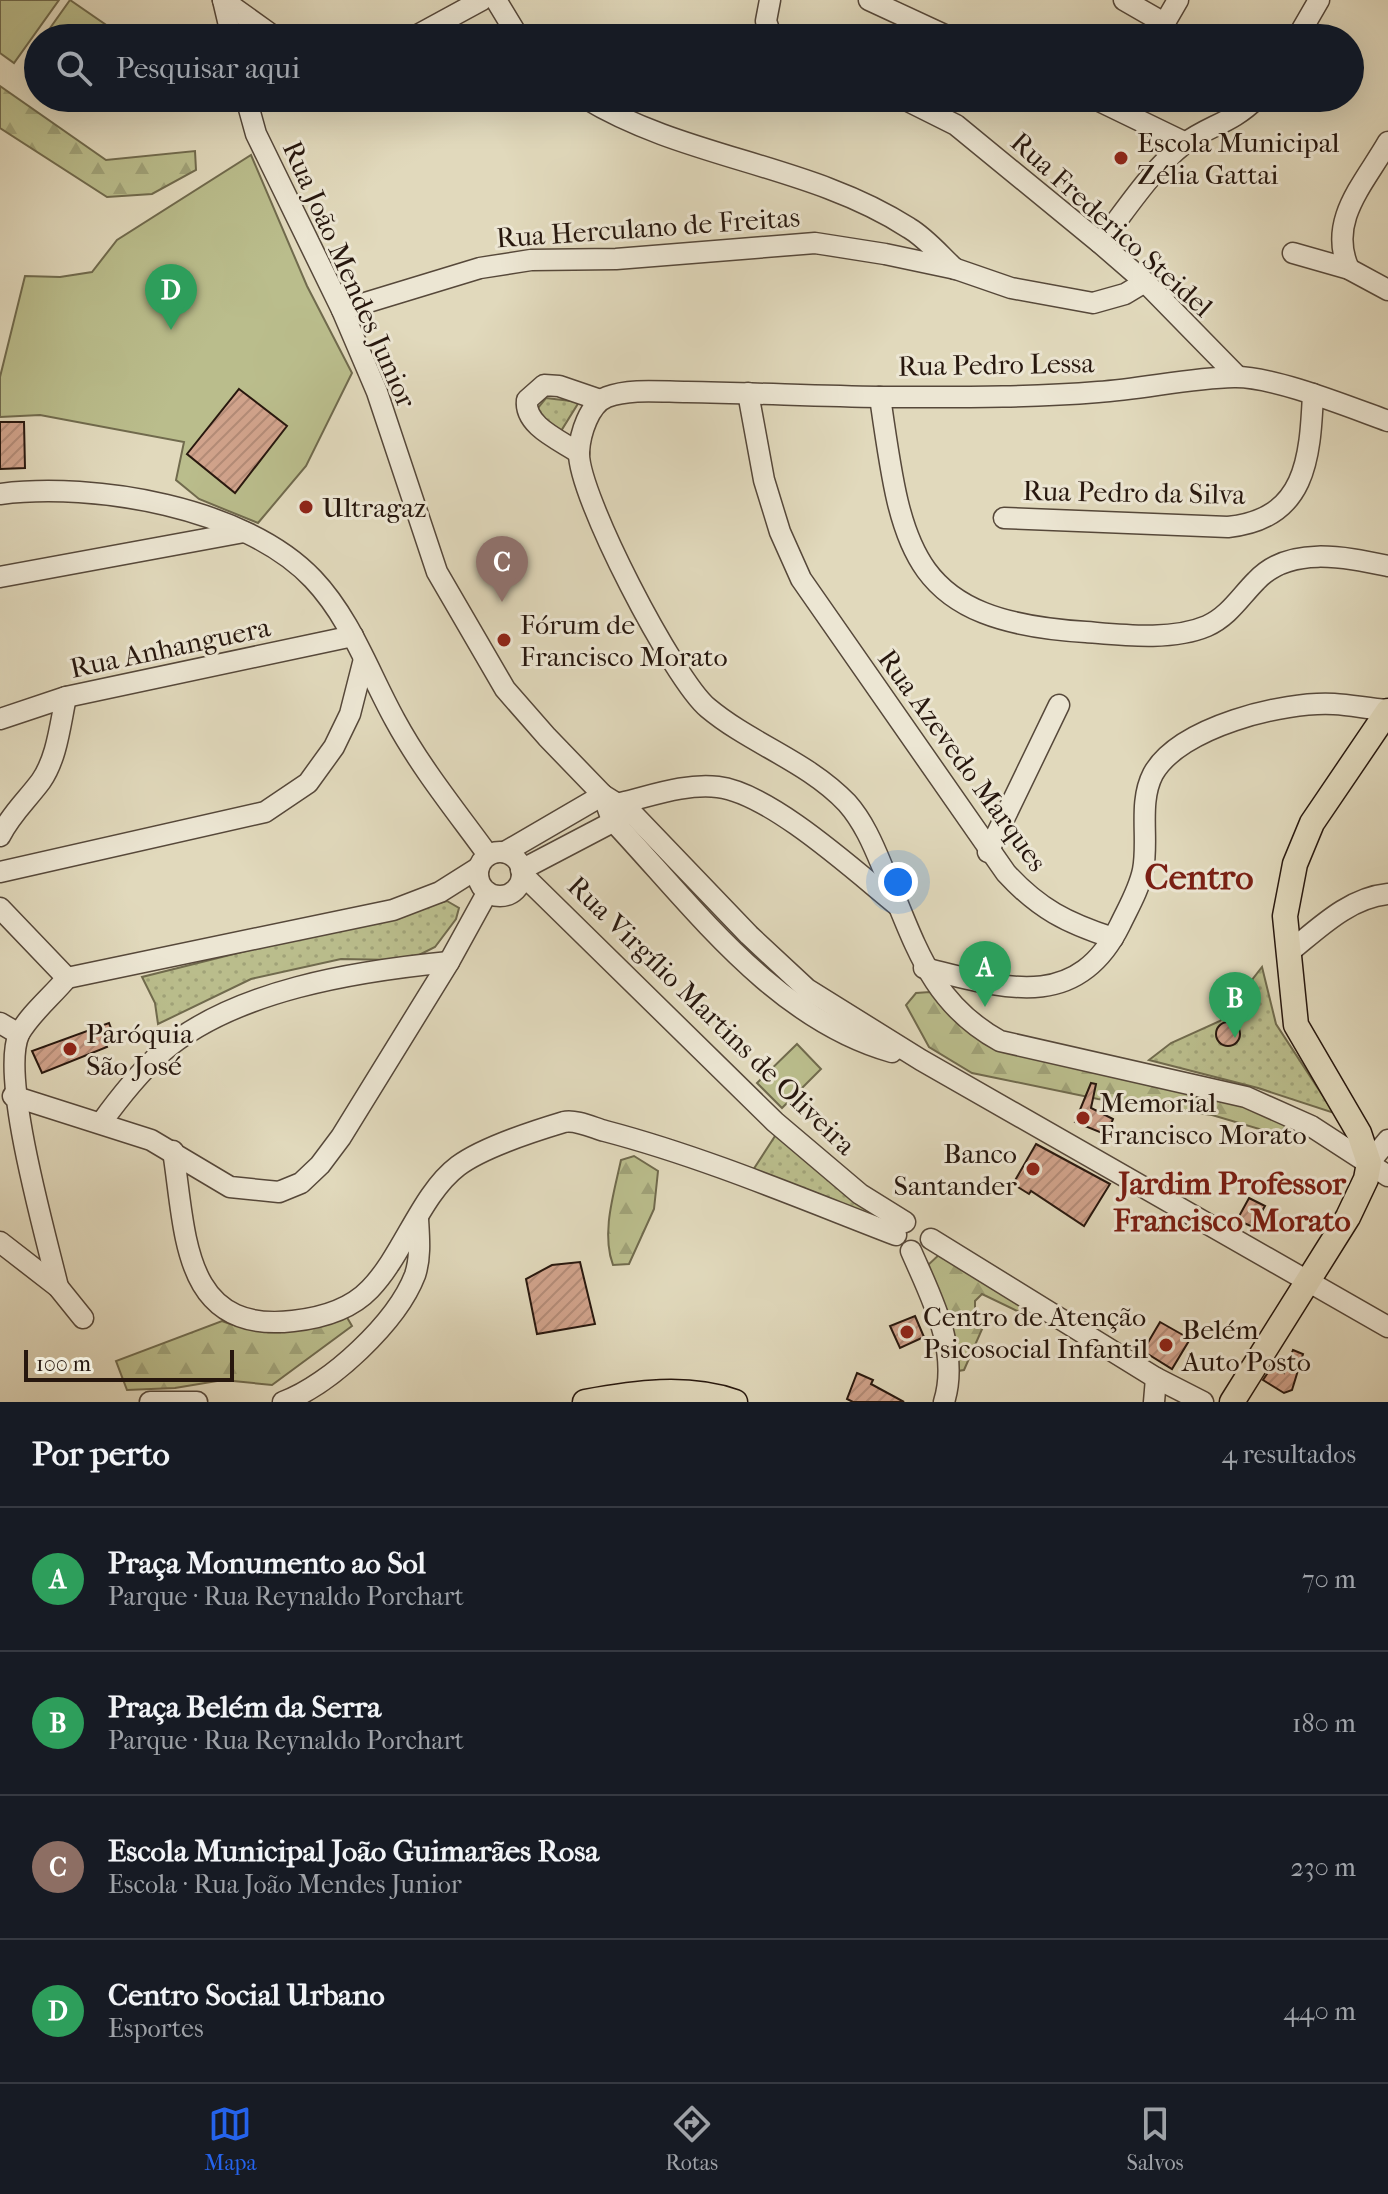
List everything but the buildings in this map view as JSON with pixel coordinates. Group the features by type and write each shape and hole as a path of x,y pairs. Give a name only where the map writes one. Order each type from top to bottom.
{"main road":[{"path":"1232,1402 1353,1208 1366,1179 1378,1169 1296,1025 1285,916 1295,864 1312,823 1366,748 1388,711"},
{"path":"585,1402 691,1393 735,1402"}],"street":[{"path":"223,0 229,24"},
{"path":"223,0 256,24"},
{"path":"438,24 482,0"},
{"path":"496,0 511,24"},
{"path":"767,24 770,0"},
{"path":"869,0 920,24"},
{"path":"906,18 918,0"},
{"path":"1124,0 1152,24"},
{"path":"1164,24 1178,0"},
{"path":"1305,24 1319,0"},
{"name":"Rua João Mendes Junior","path":"250,112 256,134 342,310 377,392 437,572 505,689 617,807 768,985 805,1013 839,1033 921,1060 1307,1282"},
{"path":"611,112 641,128 845,195 912,229 956,269"},
{"name":"Rua Frederico Steidel","path":"930,112 956,125 1100,243 1145,282 1237,376"},
{"path":"1136,112 1186,143"},
{"path":"1100,243 1162,166 1186,143 1229,122 1241,112"},
{"path":"1349,269 1341,253 1342,221 1388,142"},
{"name":"Rua Herculano de Freitas","path":"342,310 480,268 531,260 616,259 815,243 956,269 1011,288 1093,303 1125,294 1145,282"},
{"path":"1293,253 1349,269 1388,290"},
{"name":"Rua Pedro Lessa","path":"600,400 611,395 655,392 880,397 1094,393 1237,376 1313,394 1388,421"},
{"path":"579,453 531,419 526,410 527,400 544,385 559,386 600,400 582,435 579,453 581,471 600,519 646,614 691,691 708,708 784,754 847,804 865,828 924,968 950,1005 972,1026 1000,1041 1246,1097 1311,1126 1378,1169 1388,1140"},
{"name":"Rua Azevedo Marques","path":"748,393 764,480 780,532 801,579 988,852 1042,908 1082,928 1113,938"},
{"name":"Rua Pedro da Silva","path":"1004,518 1228,527 1254,524 1278,510 1303,475 1311,437 1313,394"},
{"path":"880,397 894,499 916,556 941,589 987,615 1019,625 1055,630 1181,632 1207,626 1230,611 1258,578 1274,565 1296,557 1388,566"},
{"path":"0,494 97,493 178,510 247,531 312,577 353,636 394,720 490,858"},
{"path":"0,577 247,531"},
{"name":"Rua Anhanguera","path":"0,719 66,697 353,636"},
{"path":"0,872 265,812 308,783 334,747 350,714 364,659"},
{"path":"0,836 9,817 42,780 53,756 66,697"},
{"path":"988,852 1059,705"},
{"path":"924,968 994,985 1038,989 1065,983 1085,970 1113,938 1143,870 1147,788 1165,760 1205,731 1253,715 1307,705 1388,711"},
{"path":"1345,706 1364,728 1366,748"},
{"path":"58,1287 13,1096 19,1034 67,978 393,910 440,892 490,858 617,807 692,787 739,791 793,824 900,907"},
{"path":"490,858 478,882 487,893 508,895 518,887 522,872 617,807"},
{"path":"490,858 515,858 522,872"},
{"name":"Rua Virgílio Martins de Oliveira","path":"522,872 775,1122 900,1228"},
{"path":"13,1096 101,1123 173,1151 230,1187 279,1192 301,1183 341,1137 449,962 487,893"},
{"path":"1288,953 1345,908 1370,896 1388,894"},
{"path":"0,908 67,978"},
{"path":"101,1123 162,1052 184,1036 233,1010 323,981 449,962"},
{"path":"0,1023 19,1034"},
{"path":"173,1151 192,1264 204,1292 222,1309 247,1319 306,1319 344,1307 369,1291 456,1167 483,1151 567,1121 650,1143 931,1239 1156,1378 1203,1402"},
{"path":"283,1402 304,1395 331,1375 396,1308 415,1275 419,1251 418,1219"},
{"path":"900,1228 939,1314 947,1354 944,1402"},
{"path":"911,1251 924,1255 929,1252 931,1239"},
{"path":"0,1242 58,1287 83,1318"},
{"path":"1307,1282 1388,1327"},
{"path":"1154,1402 1156,1378"},
{"path":"150,1402 197,1402"}],"green space":[{"path":"0,0 59,0 42,24 24,24 24,49 14,63 0,53"},
{"path":"70,0 105,24 53,24"},
{"path":"0,86 24,103 24,112 37,112 106,160 195,151 196,170 152,194 107,197 0,128"},
{"path":"251,155 307,286 352,373 306,466 258,523 199,499 176,480 184,442 40,415 0,417 0,377 25,276 60,277 92,272 117,240"},
{"path":"546,398 579,402 561,431 545,421 537,409"},
{"path":"447,901 459,908 456,919 435,947 419,955 394,960 341,959 251,979 158,1024 155,1003 142,977"},
{"path":"1262,967 1276,1024 1334,1113 1258,1088 1149,1060 1171,1043 1220,1021"},
{"path":"930,992 954,1019 1254,1107 1303,1128 1276,1134 1212,1115 1098,1099 972,1073 929,1047 906,1005 916,993"},
{"path":"797,1044 821,1069 782,1108 757,1083"},
{"path":"777,1133 885,1220 753,1170"},
{"path":"634,1156 658,1171 654,1209 629,1264 613,1265 608,1240 612,1199 621,1160"},
{"path":"942,1252 1036,1309 1032,1318 982,1294 975,1301 975,1318 983,1327 964,1370 951,1372 928,1265"},
{"path":"345,1314 352,1326 272,1385 223,1380 175,1388 127,1390 116,1361 222,1321 268,1329"}],"place":[{"name":"Escola Municipal Zélia Gattai","path":"1121,158"},
{"name":"Centro Social Urbano","path":"171,330"},
{"name":"Ultragaz","path":"306,507"},
{"name":"Escola Municipal João Guimarães Rosa","path":"502,602"},
{"name":"Fórum de Francisco Morato","path":"504,640"},
{"name":"Praça Monumento ao Sol","path":"985,1007"},
{"name":"Praça Belém da Serra","path":"1235,1038"},
{"name":"Paróquia São José","path":"70,1049"},
{"name":"Memorial Francisco Morato","path":"1083,1118"},
{"name":"Banco Santander","path":"1033,1169"},
{"name":"Centro de Atenção Psicosocial Infantil","path":"907,1332"},
{"name":"Belém Auto Posto","path":"1166,1345"}],"district":[{"name":"Centro","path":"1199,876"},
{"name":"Jardim Professor Francisco Morato","path":"1232,1202"}]}
